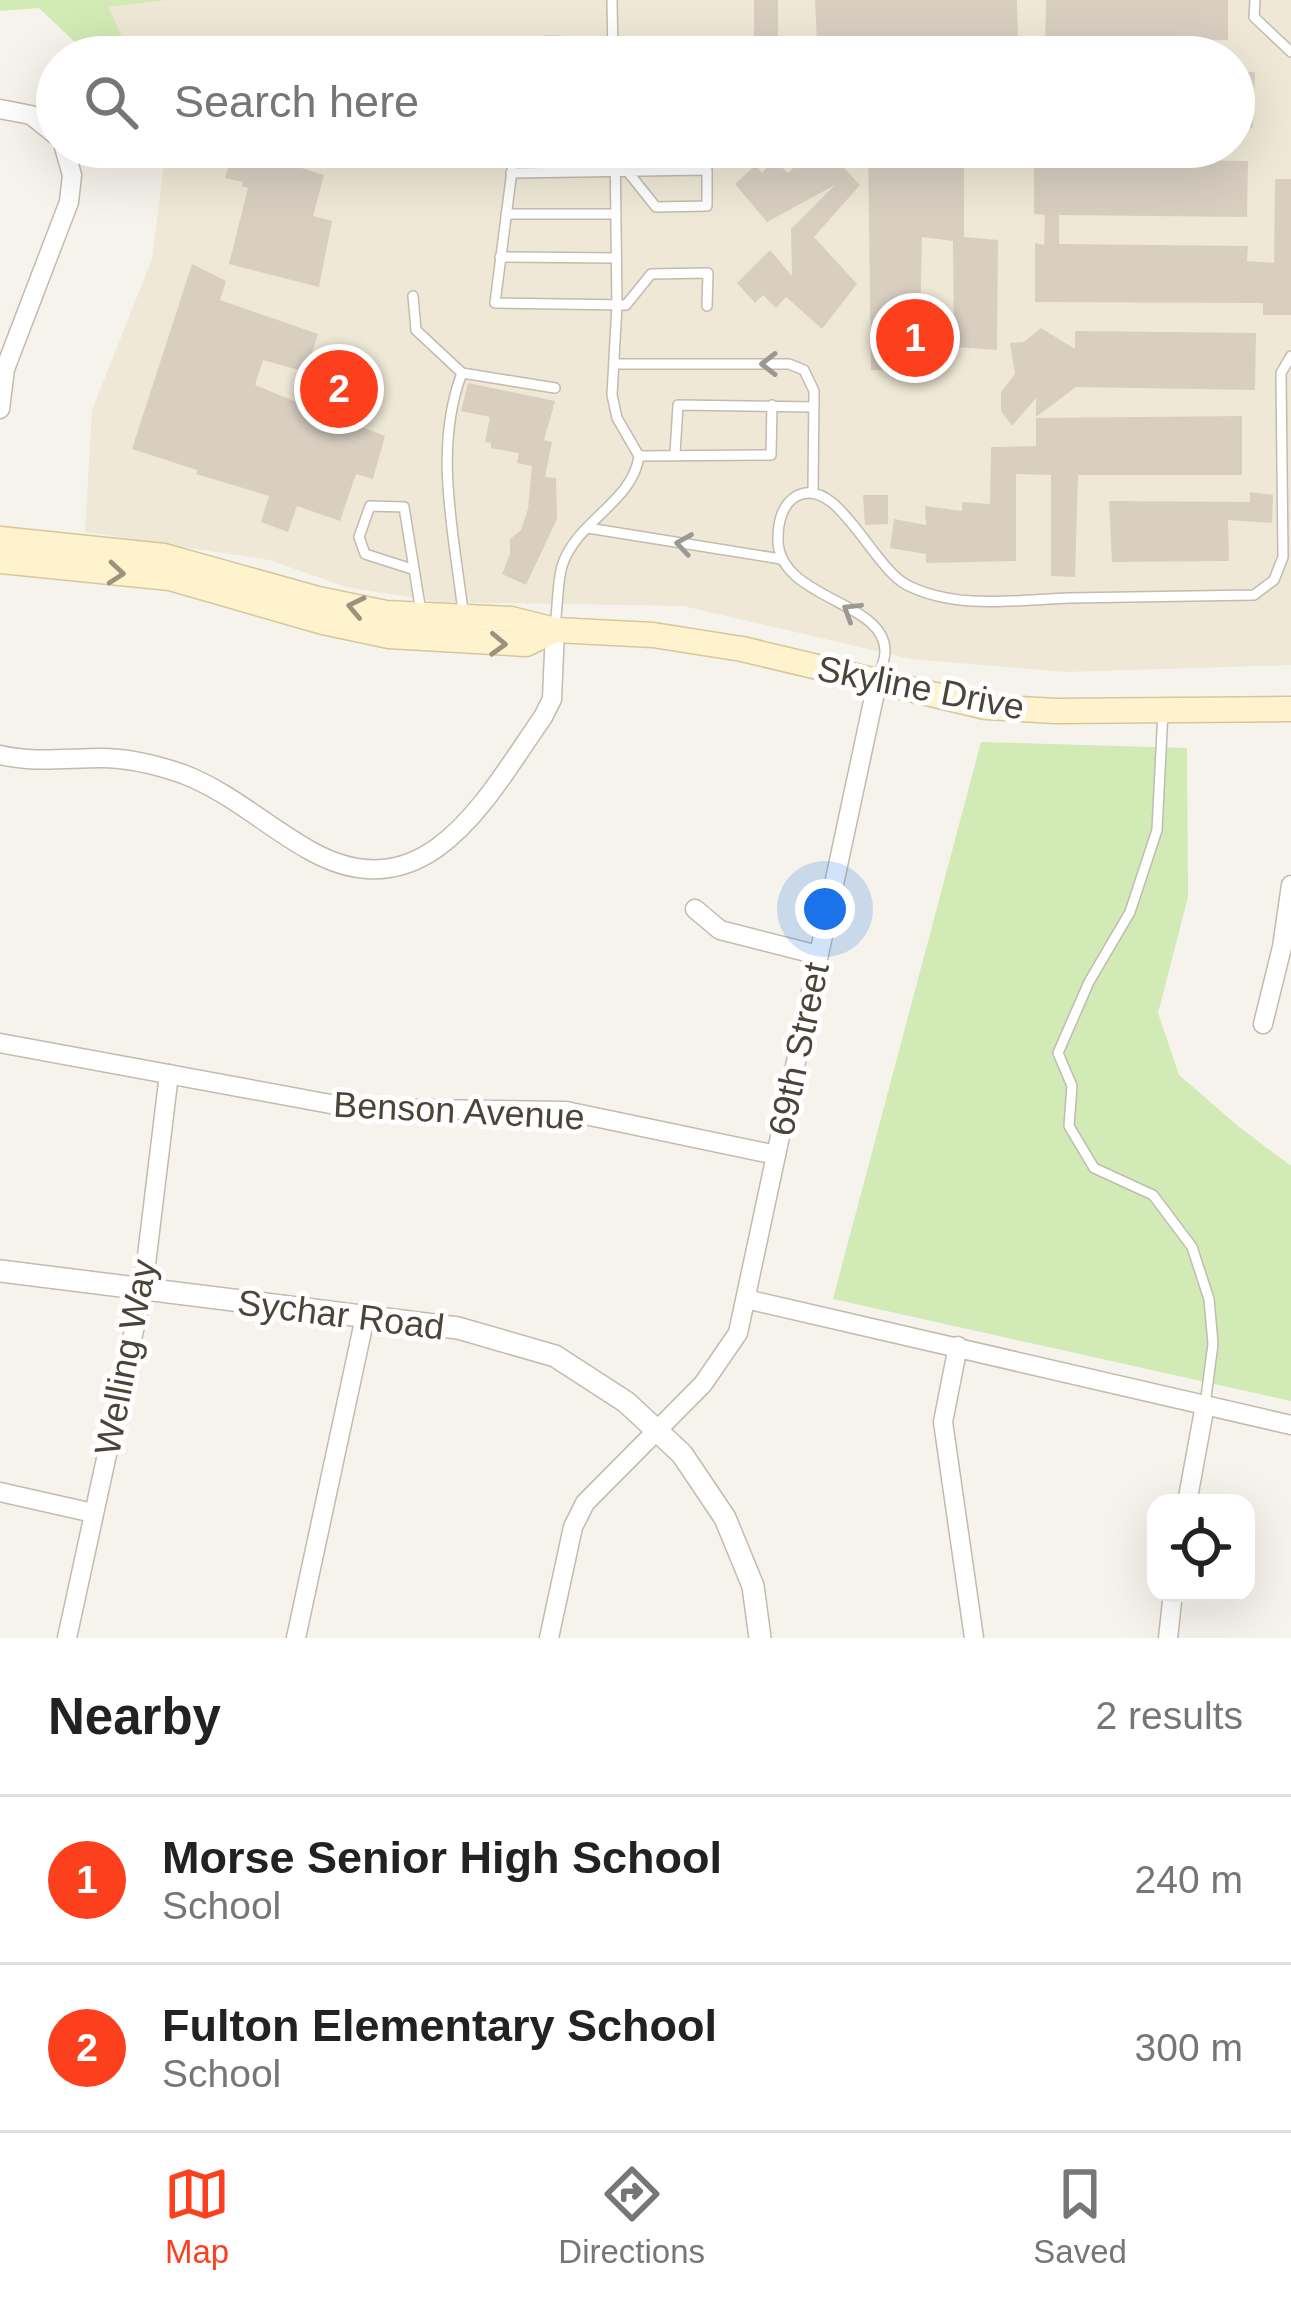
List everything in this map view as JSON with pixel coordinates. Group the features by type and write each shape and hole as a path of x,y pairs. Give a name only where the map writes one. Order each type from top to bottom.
{"main road":[{"name":"Skyline Drive","path":"0,538 164,556 386,613 511,619 555,630 653,635 725,646 1004,709 1291,709"},
{"name":"Skyline Drive","path":"0,561 170,578 389,636 526,644 555,630"}],"street":[{"path":"0,109 21,110 36,118"},
{"path":"0,409 5,369 69,202 70,168"},
{"path":"0,754 157,765 223,792 303,847 331,860 358,867 401,864 435,850 470,823 543,716 552,699 555,630"},
{"name":"69th Street","path":"548,1638 573,1527 585,1503 723,1359 738,1333 877,683"},
{"path":"1264,1024 1291,886"},
{"path":"694,909 720,930 818,955"},
{"name":"Benson Avenue","path":"0,1043 352,1108 566,1111 776,1154"},
{"name":"Welling Way","path":"67,1638 143,1289 169,1074"},
{"name":"Sychar Road","path":"0,1271 464,1329 555,1356 626,1402 656,1430"},
{"path":"746,1299 1291,1425"},
{"path":"296,1638 365,1318"},
{"path":"958,1346 943,1422 974,1638"},
{"path":"1189,1494 1205,1405"},
{"path":"656,1430 682,1454 725,1517 753,1586 760,1638"},
{"path":"0,1492 93,1513"},
{"path":"1168,1638 1172,1602"}],"lane":[{"path":"613,0 614,36"},
{"path":"1255,0 1254,17 1290,47"},
{"path":"513,168 495,303 626,305 651,274 708,273 707,305"},
{"path":"555,630 563,563 601,509 630,486 639,456 614,408 615,168"},
{"path":"512,173 707,170 707,206 656,207 628,172"},
{"path":"506,214 616,214"},
{"path":"500,257 616,258"},
{"path":"413,296 416,330 462,373 555,388"},
{"path":"588,528 781,559 778,538 784,507 813,490 836,504 882,566 906,584 962,601 1253,595 1274,580 1282,557 1281,373 1291,356"},
{"path":"615,364 790,364 804,370 814,391 813,490"},
{"path":"462,373 448,416 448,478 464,617"},
{"path":"676,453 678,405 814,406"},
{"path":"639,456 771,455 772,405"},
{"path":"412,569 365,554 359,538 370,506 404,507 422,615"},
{"name":"69th Street","path":"781,559 801,580 876,628 886,647 877,683"},
{"path":"1163,711 1157,830 1130,912 1089,982 1058,1053 1072,1086 1069,1126 1094,1168 1153,1195 1192,1247 1209,1299 1213,1344 1205,1405"}],"shaded area":[{"path":"168,0 1291,0 1291,665 1066,672 911,659 683,606 441,602 346,587 269,560 85,532 92,410 152,259 163,168 1255,168 1255,36 122,36 107,7"}],"green space":[{"path":"0,0 168,0 108,7 122,36 69,36 39,8 0,11"},
{"path":"981,742 1187,748 1188,897 1158,1013 1179,1075 1291,1166 1291,1401 833,1299"}],"building":[{"path":"754,0 778,0 778,36 754,36"},
{"path":"815,0 1017,0 1018,36 817,36"},
{"path":"1046,0 1228,0 1228,36 1045,36"},
{"path":"228,168 302,168 324,175 313,216 332,221 319,287 229,264 248,188 225,178"},
{"path":"753,168 762,173 766,168 783,168 788,173 793,168 844,168 860,185 814,237 857,284 822,329 786,297 776,308 763,295 755,303 737,283 770,250 792,276 791,229 835,185 767,222 735,184"},
{"path":"868,168 964,168 964,237 998,240 997,350 954,347 953,241 922,237 919,371 871,370"},
{"path":"1034,168 1248,168 1247,217 1059,215 1059,244 1248,246 1247,261 1274,263 1275,179 1291,179 1291,315 1263,315 1263,303 1035,302 1035,243 1044,245 1045,215 1034,214"},
{"path":"192,264 226,281 220,300 318,334 306,372 263,360 255,385 338,419 352,378 374,386 362,427 385,436 373,479 356,474 340,521 297,506 288,532 261,522 269,496 132,449"},
{"path":"1041,328 1075,349 1075,331 1256,333 1255,390 1076,387 1036,417 1036,398 1012,426 1001,411 1001,392 1015,374 1010,343 1024,342"},
{"path":"468,383 555,401 544,440 552,442 545,477 556,478 557,519 526,585 502,574 510,539 521,530 528,509 532,466 517,463 519,453 491,448 485,442 490,417 461,411"},
{"path":"1242,416 1242,475 1078,475 1075,577 1051,576 1051,475 1016,474 1016,561 926,563 926,554 890,548 894,519 926,525 925,506 962,511 962,502 990,504 991,447 1036,446 1036,418"},
{"path":"1250,492 1273,495 1272,523 1228,520 1229,561 1112,562 1109,501 1250,502"},
{"path":"863,495 888,495 888,524 865,525"}],"place":[{"name":"Morse Senior High School","path":"915,338"},
{"name":"Fulton Elementary School","path":"339,389"}]}
